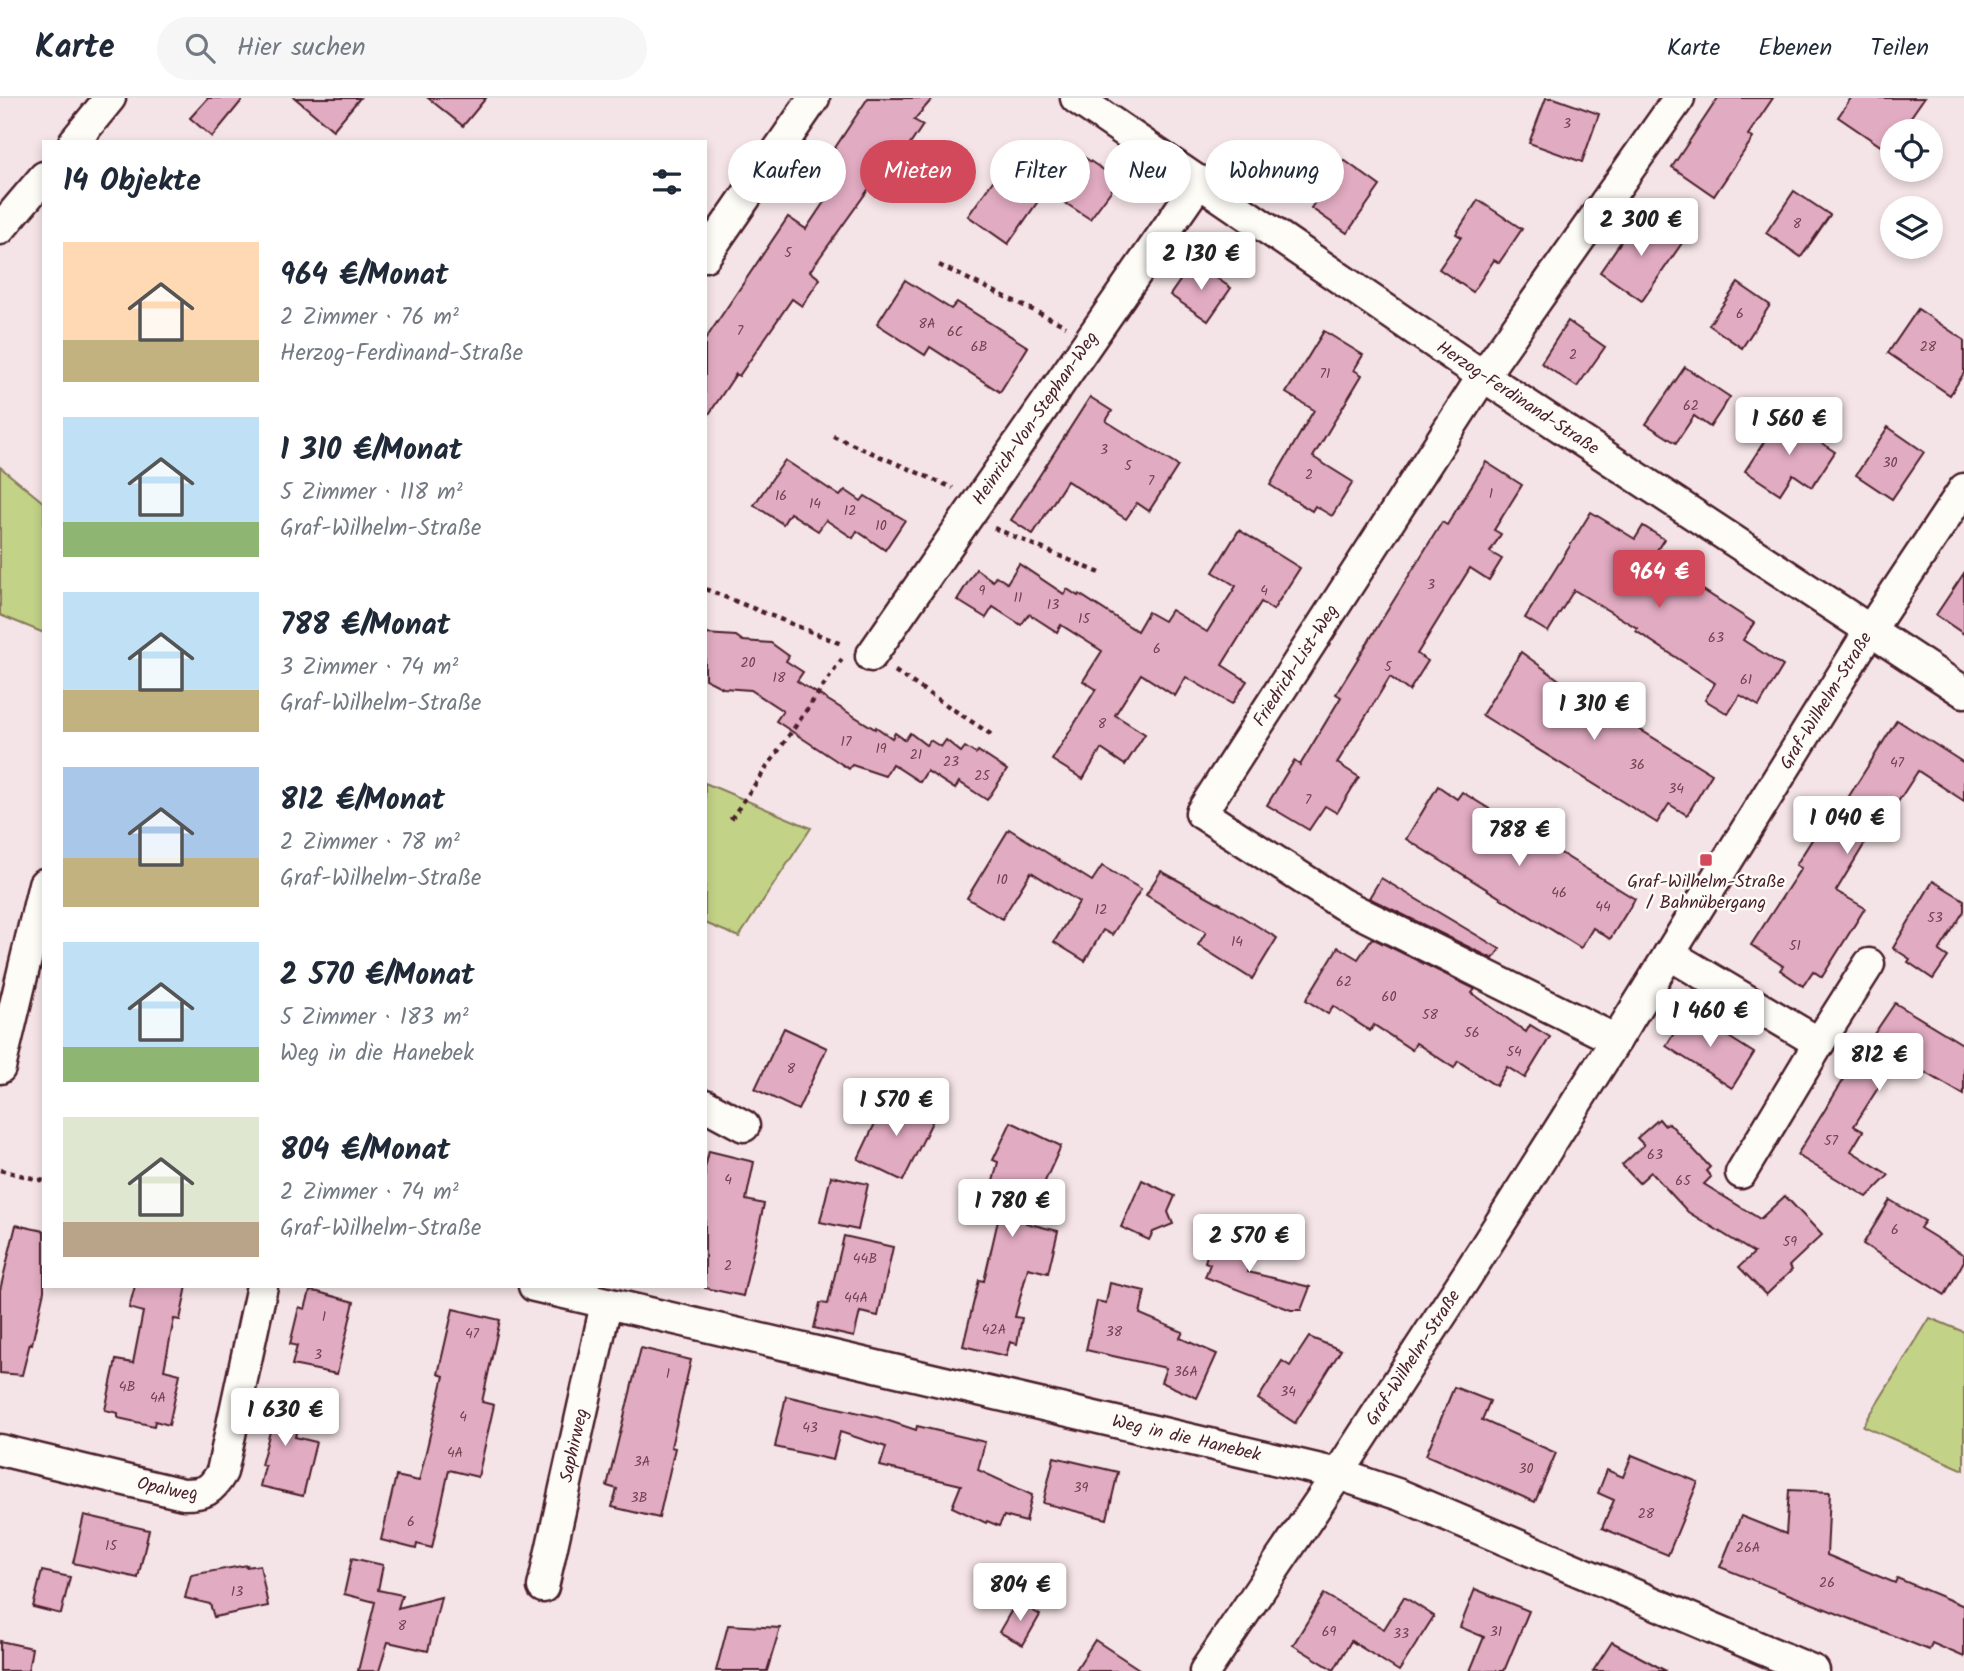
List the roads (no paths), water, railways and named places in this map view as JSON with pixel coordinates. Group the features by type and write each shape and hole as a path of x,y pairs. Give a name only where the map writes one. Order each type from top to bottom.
{"street":[{"path":"76,140 110,98"},
{"path":"707,253 814,98"},
{"name":"Herzog-Ferdinand-Straße","path":"1076,98 1483,376 1964,692"},
{"path":"1483,376 1679,98"},
{"path":"0,229 42,179"},
{"name":"Heinrich-Von-Stephan-Weg","path":"861,652 974,508 1200,181"},
{"name":"Friedrich-List-Weg","path":"1483,376 1201,813 1342,904 1616,1040"},
{"name":"Graf-Wilhelm-Straße","path":"1205,1671 1338,1474 1616,1040 1869,632 1964,489"},
{"path":"0,1068 42,892"},
{"path":"1669,954 1819,1043"},
{"path":"1741,1173 1868,964"},
{"path":"707,1106 744,1126"},
{"name":"Opalweg","path":"0,1450 183,1494 200,1494 214,1487 222,1472 262,1288"},
{"name":"Weg in die Hanebek","path":"542,1288 606,1304 650,1299 1338,1474 1400,1495 1814,1671"},
{"name":"Saphirweg","path":"543,1587 606,1304"}],"place":[{"name":"Graf-Wilhelm-Straße / Bahnübergang","path":"1706,860"}]}
